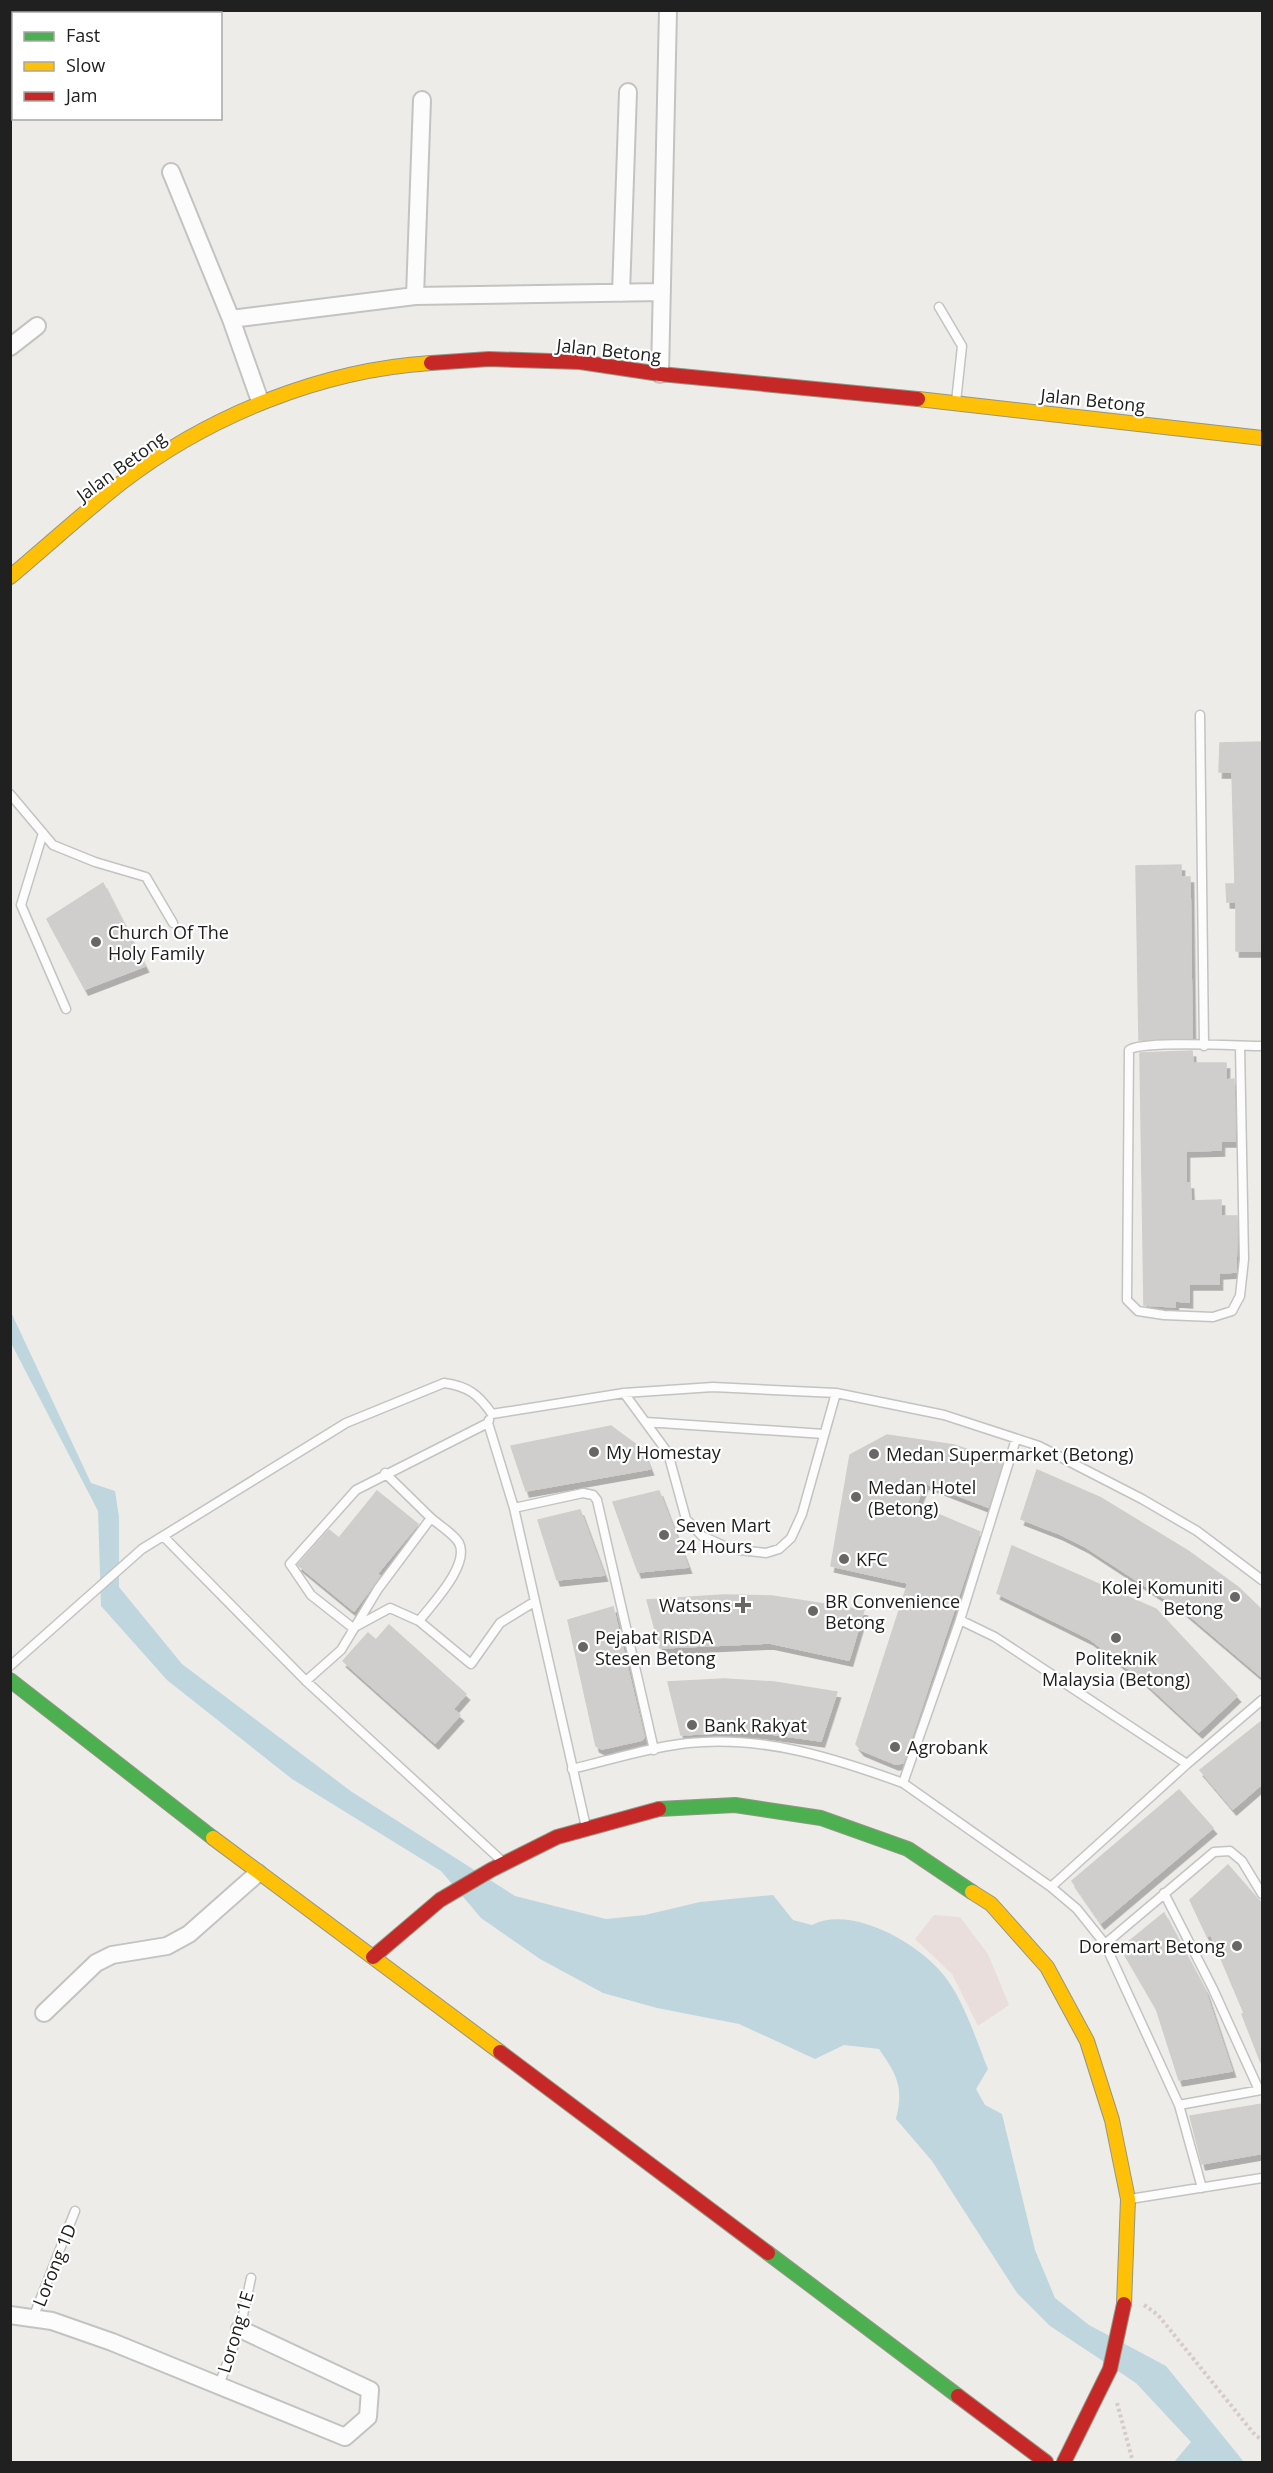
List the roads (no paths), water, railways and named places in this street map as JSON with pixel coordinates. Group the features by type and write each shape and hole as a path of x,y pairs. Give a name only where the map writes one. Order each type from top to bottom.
{"street":[{"path":"660,374 669,10"},
{"path":"621,292 628,92"},
{"path":"415,296 422,100"},
{"path":"171,172 231,319 260,401"},
{"path":"231,319 415,296 662,292"},
{"path":"10,347 37,326"},
{"name":"Jalan Betong","path":"13,570 123,482 185,442 260,401 350,375 435,362 489,359 580,362 660,374 1263,438"},
{"path":"10,1680 258,1874 373,1957 1046,2463"},
{"path":"373,1957 440,1900 504,1863 557,1837 656,1809 735,1805 821,1818 908,1849 991,1904 1047,1967 1087,2041 1112,2120 1128,2199 1126,2292 1110,2370 1064,2463"},
{"path":"44,2013 96,1963 112,1955 167,1946 189,1934 258,1874"},
{"path":"10,2315 52,2321 112,2342 345,2437 368,2417 370,2390 240,2329"}],"lane":[{"path":"939,307 962,346 956,404"},
{"path":"1200,715 1204,1046"},
{"path":"10,794 53,845 95,862 146,877 173,923"},
{"path":"43,833 21,905 66,1010"},
{"path":"1240,1046 1244,1259 1240,1296 1232,1311 1213,1317 1138,1311 1127,1300 1125,1262 1129,1050 1140,1045 1263,1046"},
{"path":"10,1665 142,1549 346,1423 444,1383 462,1385 480,1396 492,1414"},
{"path":"492,1414 624,1393 713,1388 836,1393 944,1415 1039,1446 1142,1498 1197,1531 1263,1580"},
{"path":"624,1393 668,1453 686,1519 702,1536 731,1549 766,1553 780,1549 791,1538 802,1514 836,1393"},
{"path":"492,1414 488,1424 514,1508 586,1828"},
{"path":"646,1422 824,1434"},
{"path":"353,1628 311,1595 290,1564 356,1490 385,1473 488,1424"},
{"path":"903,1783 960,1620 1016,1439"},
{"path":"385,1473 430,1518 459,1542 463,1555 458,1568 419,1621"},
{"path":"514,1508 583,1493 593,1495 597,1500 654,1750"},
{"path":"306,1681 341,1650 353,1628 430,1518"},
{"path":"164,1537 306,1681 504,1863"},
{"path":"353,1628 390,1608 419,1621 471,1664 500,1623 534,1602"},
{"path":"960,1620 995,1637 1187,1764"},
{"path":"1051,1887 1187,1764 1263,1700"},
{"path":"572,1769 689,1743 760,1744 833,1758 903,1783 1051,1887 1077,1909 1105,1944 1179,2105 1202,2188"},
{"path":"1105,1944 1214,1852 1230,1851 1242,1861 1263,1894"},
{"path":"1164,1893 1261,2090 1179,2105"},
{"path":"1128,2199 1263,2178"},
{"name":"Lorong 1D","path":"33,2319 75,2211"},
{"name":"Lorong 1E","path":"219,2385 240,2329 250,2278"}],"water":[{"path":"10,1310 91,1483 115,1491 119,1517 119,1587 182,1664 352,1792 515,1896 606,1919 645,1915 700,1902 773,1895 793,1920 812,1925 828,1920 863,1923 900,1939 931,1961 950,1983 956,1994 988,2069 976,2089 985,2105 1002,2114 1035,2250 1055,2298 1089,2325 1166,2366 1244,2462 1174,2462 1191,2442 1136,2383 1050,2326 1017,2293 932,2161 896,2119 899,2090 894,2074 879,2049 844,2045 815,2059 739,2024 657,2008 603,1993 540,1959 481,1918 441,1871 292,1779 167,1680 101,1606 98,1511 11,1343"}],"place":[{"name":"Church Of The Holy Family","path":"96,942"},
{"name":"My Homestay","path":"594,1452"},
{"name":"Medan Supermarket (Betong)","path":"874,1454"},
{"name":"Medan Hotel (Betong)","path":"856,1497"},
{"name":"Seven Mart 24 Hours","path":"664,1535"},
{"name":"KFC","path":"844,1559"},
{"name":"Kolej Komuniti Betong","path":"1235,1597"},
{"name":"Watsons","path":"743,1605"},
{"name":"BR Convenience Betong","path":"813,1611"},
{"name":"Politeknik Malaysia (Betong)","path":"1116,1638"},
{"name":"Pejabat RISDA Stesen Betong","path":"583,1647"},
{"name":"Bank Rakyat","path":"692,1725"},
{"name":"Agrobank","path":"895,1747"},
{"name":"Doremart Betong","path":"1237,1946"}]}
